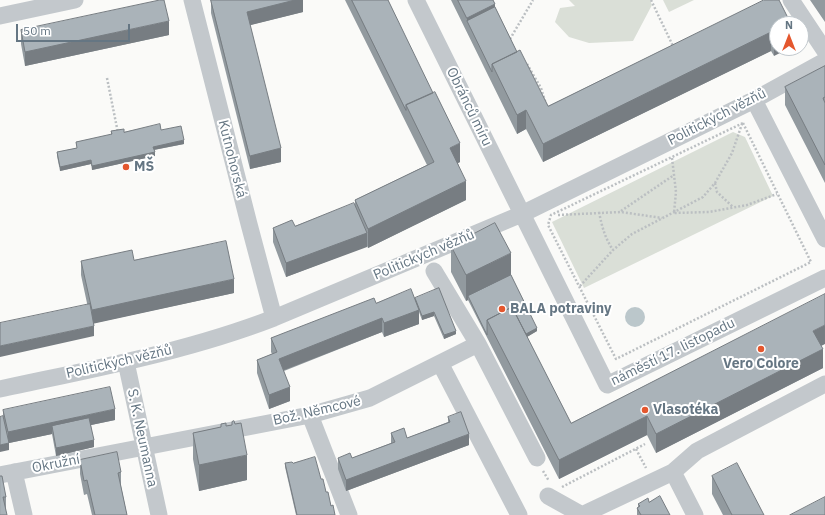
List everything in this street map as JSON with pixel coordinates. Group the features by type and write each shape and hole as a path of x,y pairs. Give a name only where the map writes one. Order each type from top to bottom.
{"street":[{"path":"0,16 75,0"},
{"name":"Kutnohorská","path":"192,0 248,224 274,318"},
{"name":"Obránců míru","path":"416,0 522,214"},
{"path":"791,0 825,51"},
{"name":"Politických vězňů","path":"0,389 126,362 207,341 243,330 274,318 522,214 754,100 825,61"},
{"path":"754,100 825,239"},
{"name":"náměstí 17. listopadu","path":"522,214 607,385 825,278"},
{"path":"434,271 478,344 536,458"},
{"name":"Bož. Němcové","path":"145,447 310,415 370,398 478,344"},
{"name":"S. K. Neumanna","path":"126,362 159,515"},
{"path":"440,363 519,515"},
{"path":"552,496 582,515 673,472 697,451 825,384"},
{"path":"310,415 349,515"},
{"name":"Okružní","path":"24,515 7,474 145,447"},
{"path":"673,472 695,515"}],"path":[{"path":"510,39 533,0"},
{"path":"651,0 674,48"},
{"path":"507,33 514,46"},
{"path":"530,78 525,64 541,88 548,110 537,91"},
{"path":"107,78 118,134"},
{"path":"743,123 810,262 616,359 548,225 551,215 743,123"},
{"path":"580,286 614,250 632,234 704,197 715,183 732,153 743,123"},
{"path":"672,157 676,192 674,212"},
{"path":"621,212 674,174"},
{"path":"715,183 717,192 733,208"},
{"path":"674,212 709,212 733,208 747,205 777,194"},
{"path":"599,212 605,238 614,250"},
{"path":"551,215 621,212 663,218"},
{"path":"536,458 552,496 559,488 645,444"},
{"path":"636,449 652,482"}],"shaded area":[{"path":"569,0 650,0 652,5 633,41 589,43 569,37 555,22 560,8 575,6"},
{"path":"663,0 694,0 669,12"},
{"path":"733,132 745,137 773,196 584,288 552,222"},
{"path":"635,307 642,310 645,317 642,324 635,327 628,324 625,317 628,310"}],"building":[{"path":"164,0 169,21 25,52 21,30"},
{"path":"211,0 295,0 247,12 281,148 250,156"},
{"path":"352,0 388,0 433,93 406,105 406,110"},
{"path":"458,0 493,0 495,4 467,18"},
{"path":"764,0 779,0 787,16 769,16 769,33 543,144 526,110 517,115 492,64 520,50 548,106"},
{"path":"495,7 517,52 492,64 492,72 467,21"},
{"path":"825,66 825,97 823,98 825,103 825,165 785,87"},
{"path":"435,92 460,143 450,148 466,181 368,229 355,200 434,162 406,105"},
{"path":"160,124 161,130 181,126 184,140 153,147 155,152 92,166 91,160 60,167 57,152 77,148 76,142 112,134 111,131 124,129 124,132"},
{"path":"354,203 367,233 286,263 273,228 292,220 295,226"},
{"path":"495,223 511,253 466,275 451,246"},
{"path":"226,241 234,279 92,310 81,261 132,250 134,260"},
{"path":"511,275 537,328 526,334 512,307 487,320 487,335 468,296"},
{"path":"439,288 456,331 444,335 434,312 422,316 415,298"},
{"path":"411,289 419,310 384,323 382,318 279,359 290,387 269,395 257,360 277,352 271,338 374,298 376,303"},
{"path":"825,294 825,325 813,331 823,349 656,434 647,416 559,460 487,320 512,307 571,423"},
{"path":"90,304 94,326 0,346 0,323"},
{"path":"110,387 115,409 8,432 3,410"},
{"path":"461,412 469,434 346,480 338,458 350,453 352,458 395,442 391,433 404,428 407,438 450,422 448,417"},
{"path":"3,416 9,443 0,445 0,417"},
{"path":"89,418 94,440 56,448 52,426"},
{"path":"234,421 235,424 241,423 247,455 199,465 193,433 221,427 221,424 226,423 226,426 232,425 232,422"},
{"path":"117,452 121,472 118,473 127,515 95,515 87,480 84,481 80,460"},
{"path":"315,457 321,479 323,479 331,506 333,505 335,515 297,515 285,463 293,463"},
{"path":"737,463 764,515 732,515 712,476"},
{"path":"0,476 2,476 6,497 3,497 7,515 0,515"},
{"path":"660,496 670,515 641,515 637,508 640,506 638,504 648,498 649,502"},
{"path":"825,497 825,515 790,515"}],"place":[{"name":"MŠ","path":"126,167"},
{"name":"BALA potraviny","path":"502,309"},
{"name":"Vero Colore","path":"761,349"},
{"name":"Vlasotéka","path":"645,410"}]}
